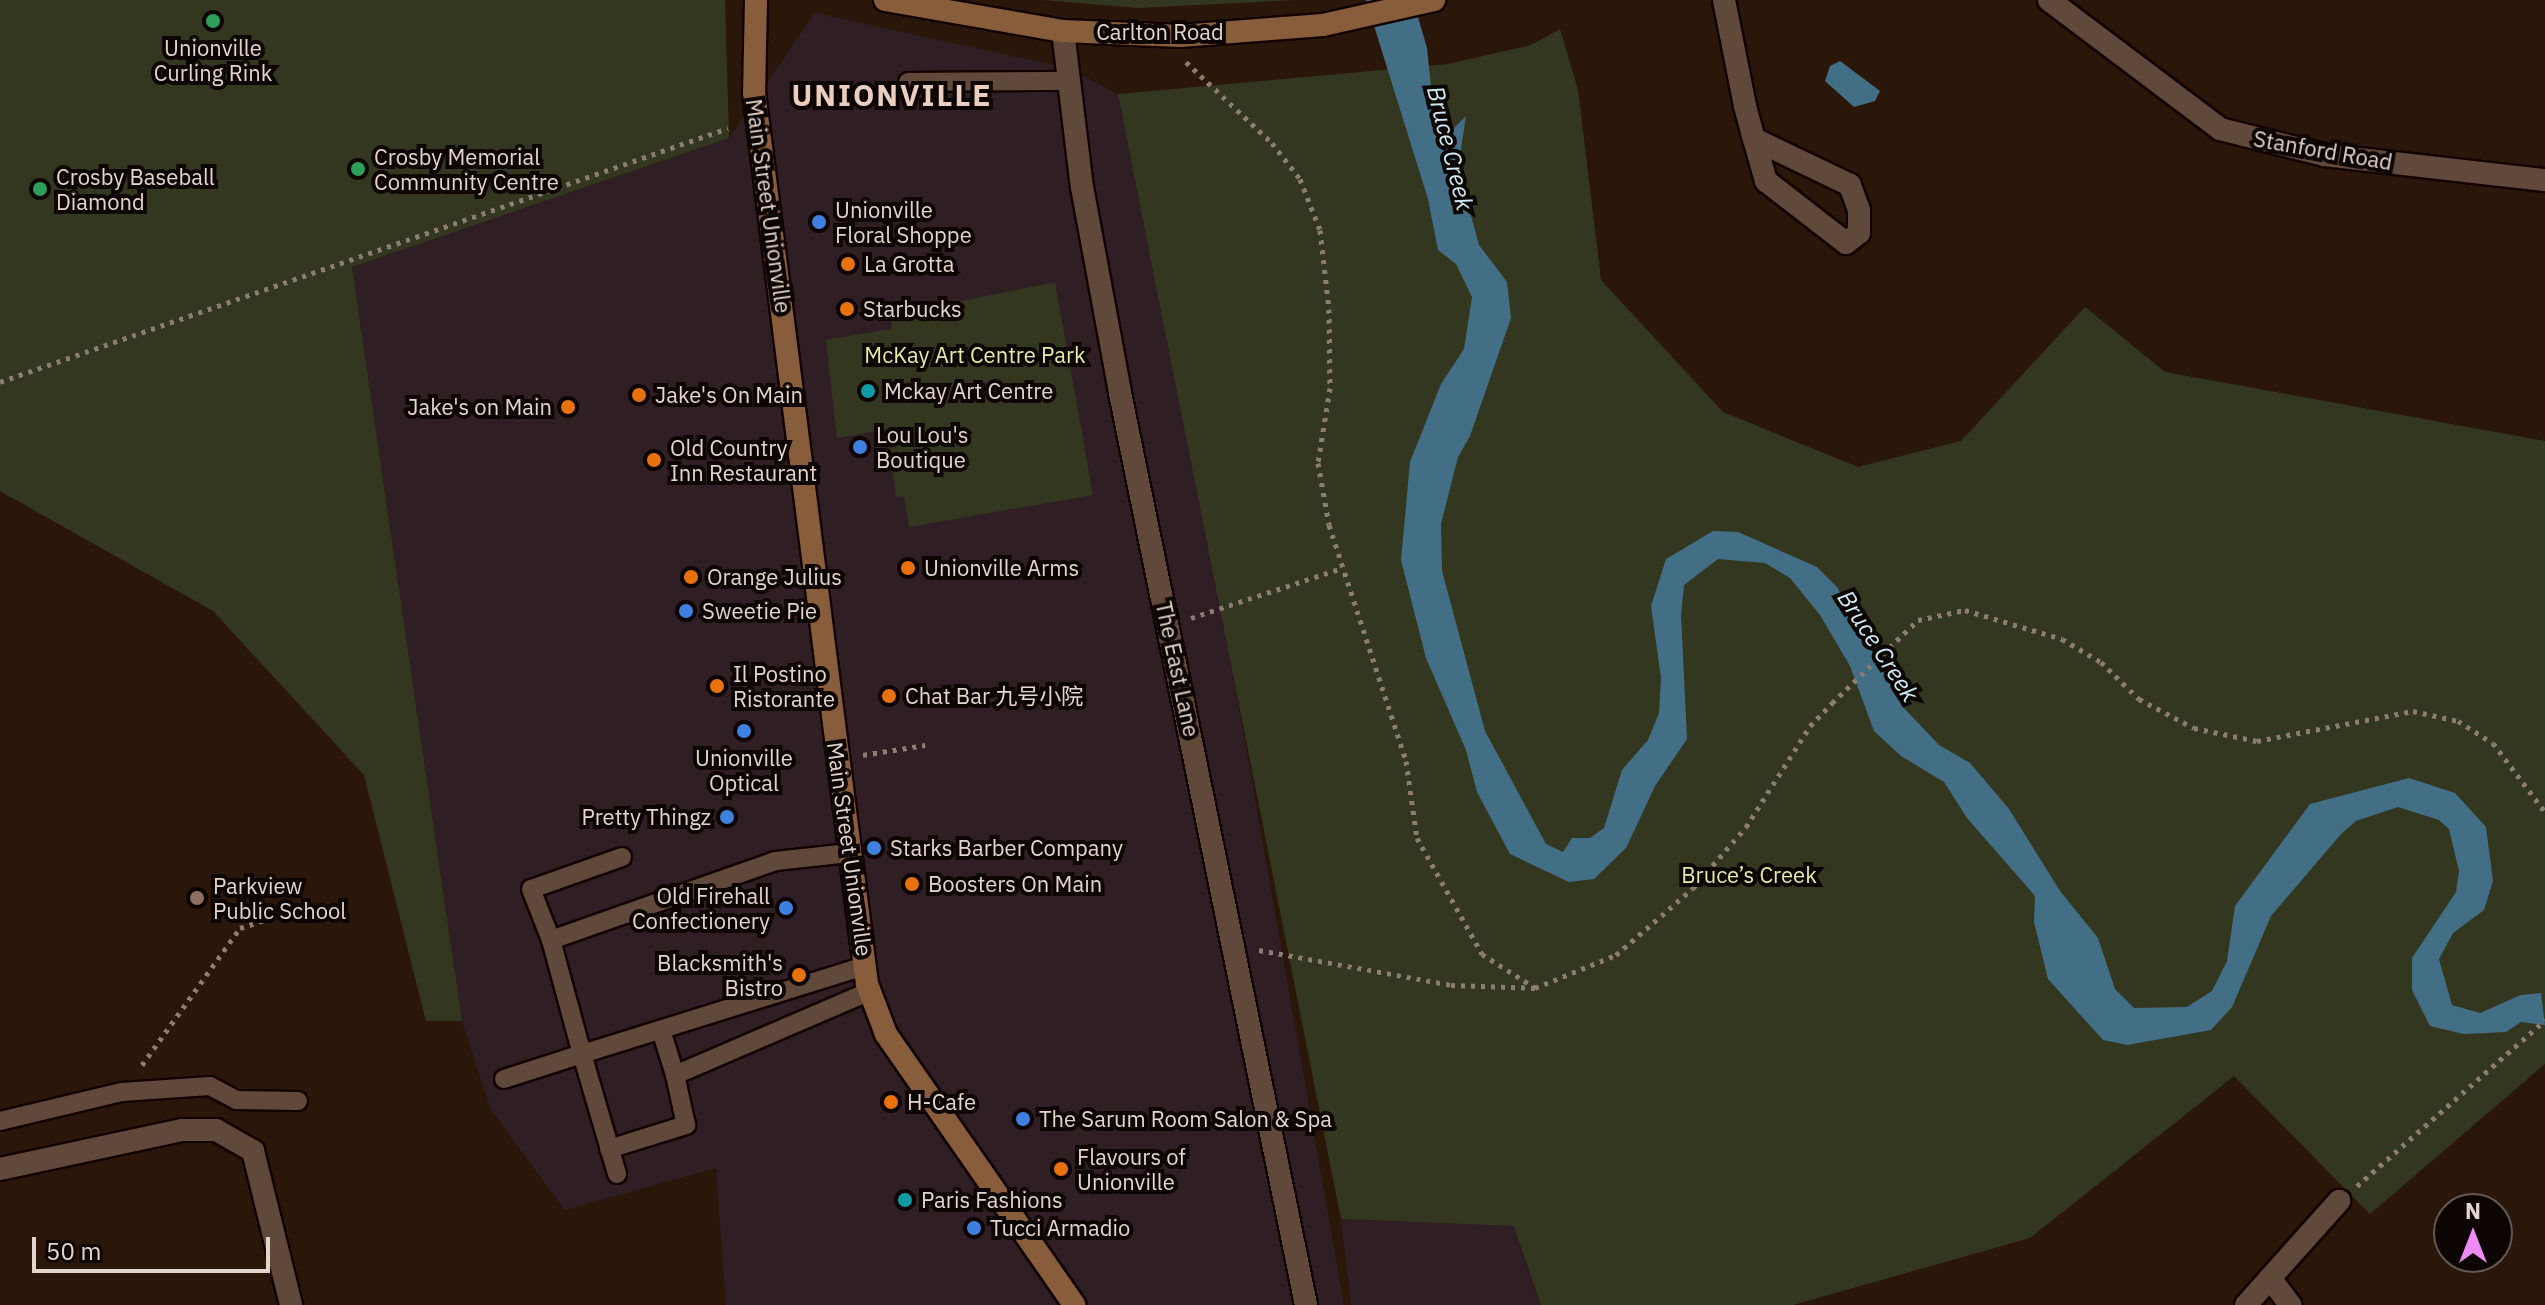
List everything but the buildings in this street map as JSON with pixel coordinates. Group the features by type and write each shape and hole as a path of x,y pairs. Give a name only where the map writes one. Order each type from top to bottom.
{"main road":[{"name":"Main Street Unionville","path":"756,0 754,92 870,991 886,1034 1074,1305"},
{"name":"Carlton Road","path":"885,0 1063,31 1180,36 1323,25 1434,0"}],"street":[{"path":"1724,0 1754,139 1766,181 1801,212 1846,243 1859,233 1859,210 1850,185 1754,139"},
{"name":"Stanford Road","path":"2049,0 2220,129 2324,155 2545,180"},
{"name":"The East Lane","path":"1063,31 1082,187 1306,1305"},
{"path":"0,1169 182,1130 216,1130 253,1151 291,1305"},
{"path":"2246,1305 2339,1201"},
{"path":"2270,1278 2290,1305"}],"lane":[{"path":"908,82 1070,81"},
{"path":"551,940 775,861 850,853"},
{"path":"617,1174 551,940 531,889 622,857"},
{"path":"504,1079 865,966"},
{"path":"675,1075 870,991"},
{"path":"609,1149 686,1125 661,1030"},
{"path":"0,1121 122,1092 210,1086 236,1100 298,1101"}],"path":[{"path":"1180,36 1187,66 1272,143 1300,179 1320,230 1329,309 1330,388 1318,463 1342,568 1406,761 1417,838 1482,954 1535,988"},
{"path":"0,382 728,128"},
{"path":"1169,626 1342,568"},
{"path":"1236,945 1451,985 1535,988 1616,955 1693,888 1746,827 1810,726 1832,703 1918,620 1965,610 2062,639 2101,662 2139,699 2194,728 2257,741 2413,711 2458,721 2493,743 2545,812"},
{"path":"863,755 925,745"},
{"path":"122,1092 240,928 311,905"},
{"path":"2339,1201 2545,1020"}],"shaded area":[{"path":"815,13 1068,68 1118,94 1230,657 1344,1305 726,1305 716,1168 565,1210 491,1110 462,1021 352,267 729,138"},
{"path":"1341,1219 1515,1226 1541,1305 1351,1305"}],"green space":[{"path":"0,0 725,0 729,138 352,267 462,1021 426,1021 364,775 213,611 0,491"},
{"path":"1043,0 1296,0 1138,8"},
{"name":"Bruce’s Creek","path":"1560,29 1578,90 1601,280 1723,412 1858,467 1961,441 2085,307 2165,372 2545,441 2545,1064 2370,1214 2234,1076 2030,1238 1793,1305 1541,1305 1514,1226 1341,1219 1118,94 1448,64 1531,45"},
{"name":"McKay Art Centre Park","path":"1055,282 1093,495 909,527 904,496 896,497 888,429 837,438 826,340 891,329 892,320 909,312"}],"water":[{"name":"Bruce Creek","path":"1366,0 1413,0 1427,48 1433,107 1440,127 1451,131 1466,116 1459,162 1479,245 1507,282 1511,318 1470,436 1458,457 1441,524 1442,571 1485,731 1546,844 1563,852 1572,838 1590,838 1604,828 1622,770 1648,740 1659,713 1661,678 1651,606 1666,559 1713,531 1738,532 1817,567 1837,587 1902,706 1939,745 1970,763 2009,809 2060,891 2098,938 2115,989 2134,1008 2187,1007 2212,991 2227,961 2235,906 2310,804 2409,778 2455,793 2486,827 2493,881 2484,910 2453,933 2439,959 2452,1005 2480,1013 2521,995 2541,993 2545,1025 2521,1022 2506,1032 2464,1034 2430,1026 2412,990 2412,958 2456,892 2459,871 2449,829 2439,820 2398,807 2356,821 2341,834 2271,916 2232,1007 2211,1030 2127,1045 2103,1040 2048,979 2034,922 2035,896 1967,818 1944,782 1901,756 1874,731 1850,666 1820,615 1790,578 1765,563 1718,559 1684,585 1681,615 1687,739 1655,786 1626,848 1594,879 1569,882 1510,854 1477,792 1466,750 1426,658 1401,560 1410,462 1441,384 1464,349 1472,297 1456,264 1438,250 1428,199"},
{"path":"1840,61 1880,91 1875,101 1854,107 1825,81 1830,66"}],"place":[{"name":"Unionville Curling Rink","path":"213,21"},
{"name":"Crosby Memorial Community Centre","path":"358,169"},
{"name":"Crosby Baseball Diamond","path":"40,189"},
{"name":"Unionville Floral Shoppe","path":"819,222"},
{"name":"La Grotta","path":"848,264"},
{"name":"Starbucks","path":"847,309"},
{"name":"Mckay Art Centre","path":"868,391"},
{"name":"Jake's On Main","path":"639,395"},
{"name":"Jake's on Main","path":"568,407"},
{"name":"Lou Lou's Boutique","path":"860,447"},
{"name":"Old Country Inn Restaurant","path":"654,460"},
{"name":"Unionville Arms","path":"908,568"},
{"name":"Orange Julius","path":"691,577"},
{"name":"Sweetie Pie","path":"686,611"},
{"name":"Il Postino Ristorante","path":"717,686"},
{"name":"Chat Bar 九号小院","path":"889,696"},
{"name":"Unionville Optical","path":"744,731"},
{"name":"Pretty Thingz","path":"727,817"},
{"name":"Starks Barber Company","path":"874,848"},
{"name":"Boosters On Main","path":"912,884"},
{"name":"Parkview Public School","path":"197,898"},
{"name":"Old Firehall Confectionery","path":"786,908"},
{"name":"Blacksmith's Bistro","path":"799,975"},
{"name":"H-Cafe","path":"891,1102"},
{"name":"The Sarum Room Salon & Spa","path":"1023,1119"},
{"name":"Flavours of Unionville","path":"1061,1169"},
{"name":"Paris Fashions","path":"905,1200"},
{"name":"Tucci Armadio","path":"974,1228"}],"district":[{"name":"UNIONVILLE","path":"892,95"}]}
